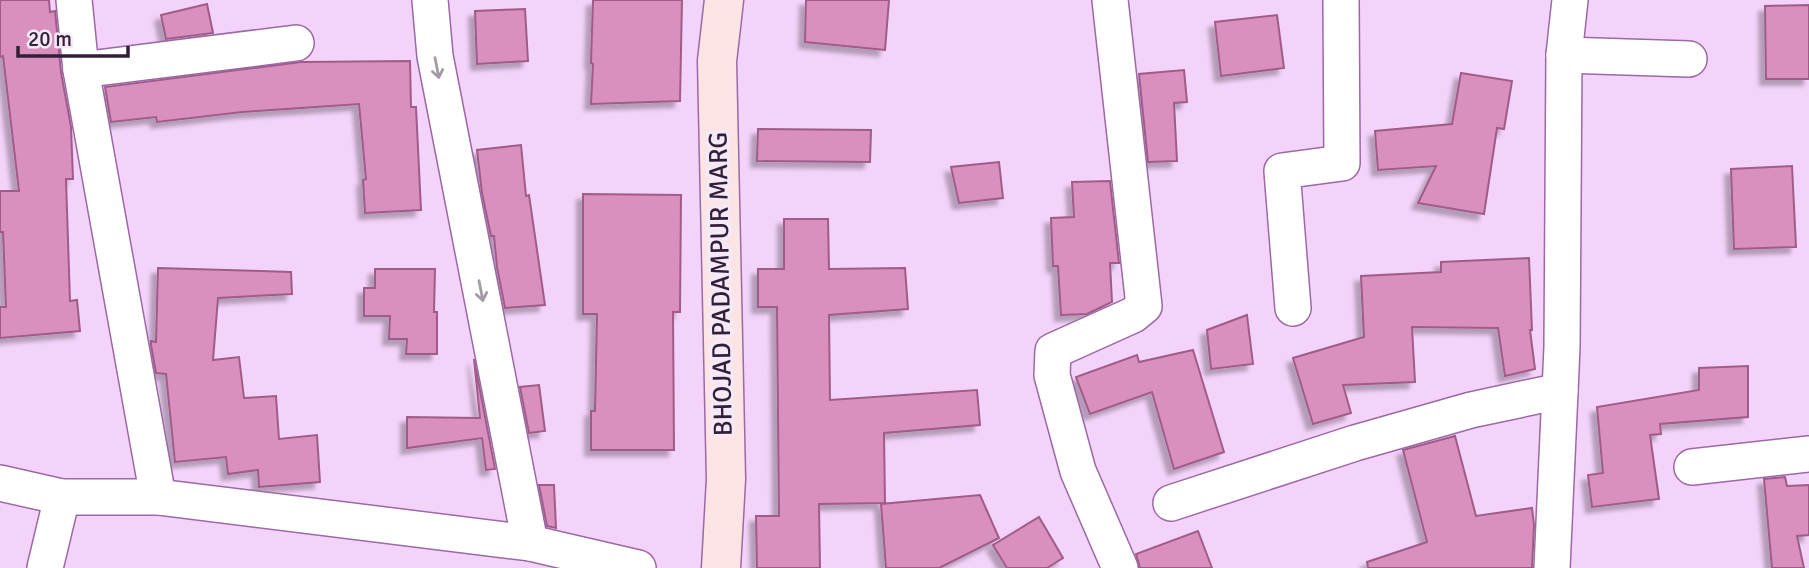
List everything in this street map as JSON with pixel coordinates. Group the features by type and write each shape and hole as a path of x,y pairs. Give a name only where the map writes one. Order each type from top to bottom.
{"street":[{"path":"74,0 81,70 158,497"},
{"path":"430,0 435,56 530,543"},
{"name":"BHOJAD PADAMPUR MARG","path":"721,568 726,479 717,61 724,0"},
{"path":"1111,0 1144,306 1133,315 1053,351 1052,375 1078,471 1120,568"},
{"path":"1293,308 1282,171 1342,163 1342,0"},
{"path":"1552,568 1560,391 1564,55 1570,0"},
{"path":"81,70 296,43"},
{"path":"1564,55 1689,59"},
{"path":"1171,503 1355,443 1471,410 1560,391"},
{"path":"1692,467 1809,454"},
{"path":"0,483 62,497 158,497 530,543 638,568"},
{"path":"45,568 62,497"}],"building":[{"path":"0,0 49,0 50,12 55,11 61,72 71,127 73,179 66,179 70,301 77,300 80,331 0,338 0,307 6,307 3,232 0,232 0,191 19,191 3,56 0,57"},
{"path":"593,0 682,0 680,101 591,104"},
{"path":"806,0 889,0 885,50 805,42"},
{"path":"207,4 213,33 166,39 161,15"},
{"path":"1809,5 1809,79 1766,79 1765,6"},
{"path":"525,9 528,61 477,64 475,11"},
{"path":"1277,15 1284,68 1221,76 1215,22"},
{"path":"410,61 411,107 416,107 421,210 365,213 363,180 366,179 359,104 242,112 157,122 156,117 111,122 105,87 301,62"},
{"path":"1184,70 1187,102 1174,103 1177,161 1148,162 1139,74"},
{"path":"1461,73 1512,81 1504,129 1497,128 1484,214 1418,203 1436,166 1378,170 1375,131 1452,124"},
{"path":"758,129 871,130 870,162 757,161"},
{"path":"521,145 526,196 529,195 545,305 505,308 494,236 491,236 482,193 477,150"},
{"path":"999,162 1003,198 959,203 951,167"},
{"path":"1792,166 1796,247 1734,249 1731,169"},
{"path":"1110,181 1119,263 1110,263 1112,302 1087,314 1061,315 1058,266 1053,266 1051,218 1074,217 1072,182"},
{"path":"583,194 681,195 680,312 673,312 674,450 591,450 591,411 595,411 597,314 583,314"},
{"path":"784,219 828,219 829,269 905,268 908,309 829,315 830,400 977,390 980,425 884,433 885,503 819,504 820,568 757,568 756,516 779,516 777,307 758,307 758,269 784,269"},
{"path":"1529,258 1530,330 1535,369 1505,376 1498,328 1412,327 1415,382 1343,385 1351,413 1313,424 1293,358 1364,337 1361,276 1441,272 1441,262"},
{"path":"158,268 291,272 292,294 218,298 213,360 239,357 244,398 276,396 279,439 317,435 320,482 259,487 258,470 228,474 226,457 175,462 166,374 156,373 151,345 151,341 156,342"},
{"path":"375,269 435,269 437,354 406,354 407,339 389,339 390,316 364,316 364,288 375,288"},
{"path":"1247,315 1253,364 1211,369 1207,330"},
{"path":"1193,350 1224,452 1174,469 1152,392 1090,414 1076,377 1137,355 1139,362"},
{"path":"474,359 495,469 486,470 482,438 407,448 407,417 480,418"},
{"path":"1748,366 1748,417 1660,424 1661,434 1650,435 1659,499 1592,507 1588,475 1603,473 1597,407 1699,390 1699,368"},
{"path":"539,385 545,431 529,433 520,387"},
{"path":"1455,436 1476,516 1532,508 1532,568 1368,568 1367,562 1427,542 1403,450"},
{"path":"1785,477 1787,486 1809,485 1809,535 1797,536 1804,568 1772,568 1764,479"},
{"path":"539,485 554,485 556,528 547,526"},
{"path":"980,495 999,538 939,568 886,568 881,504"},
{"path":"1039,517 1063,558 1047,568 1007,568 993,545"},
{"path":"1198,531 1212,568 1140,568 1136,554"}]}
